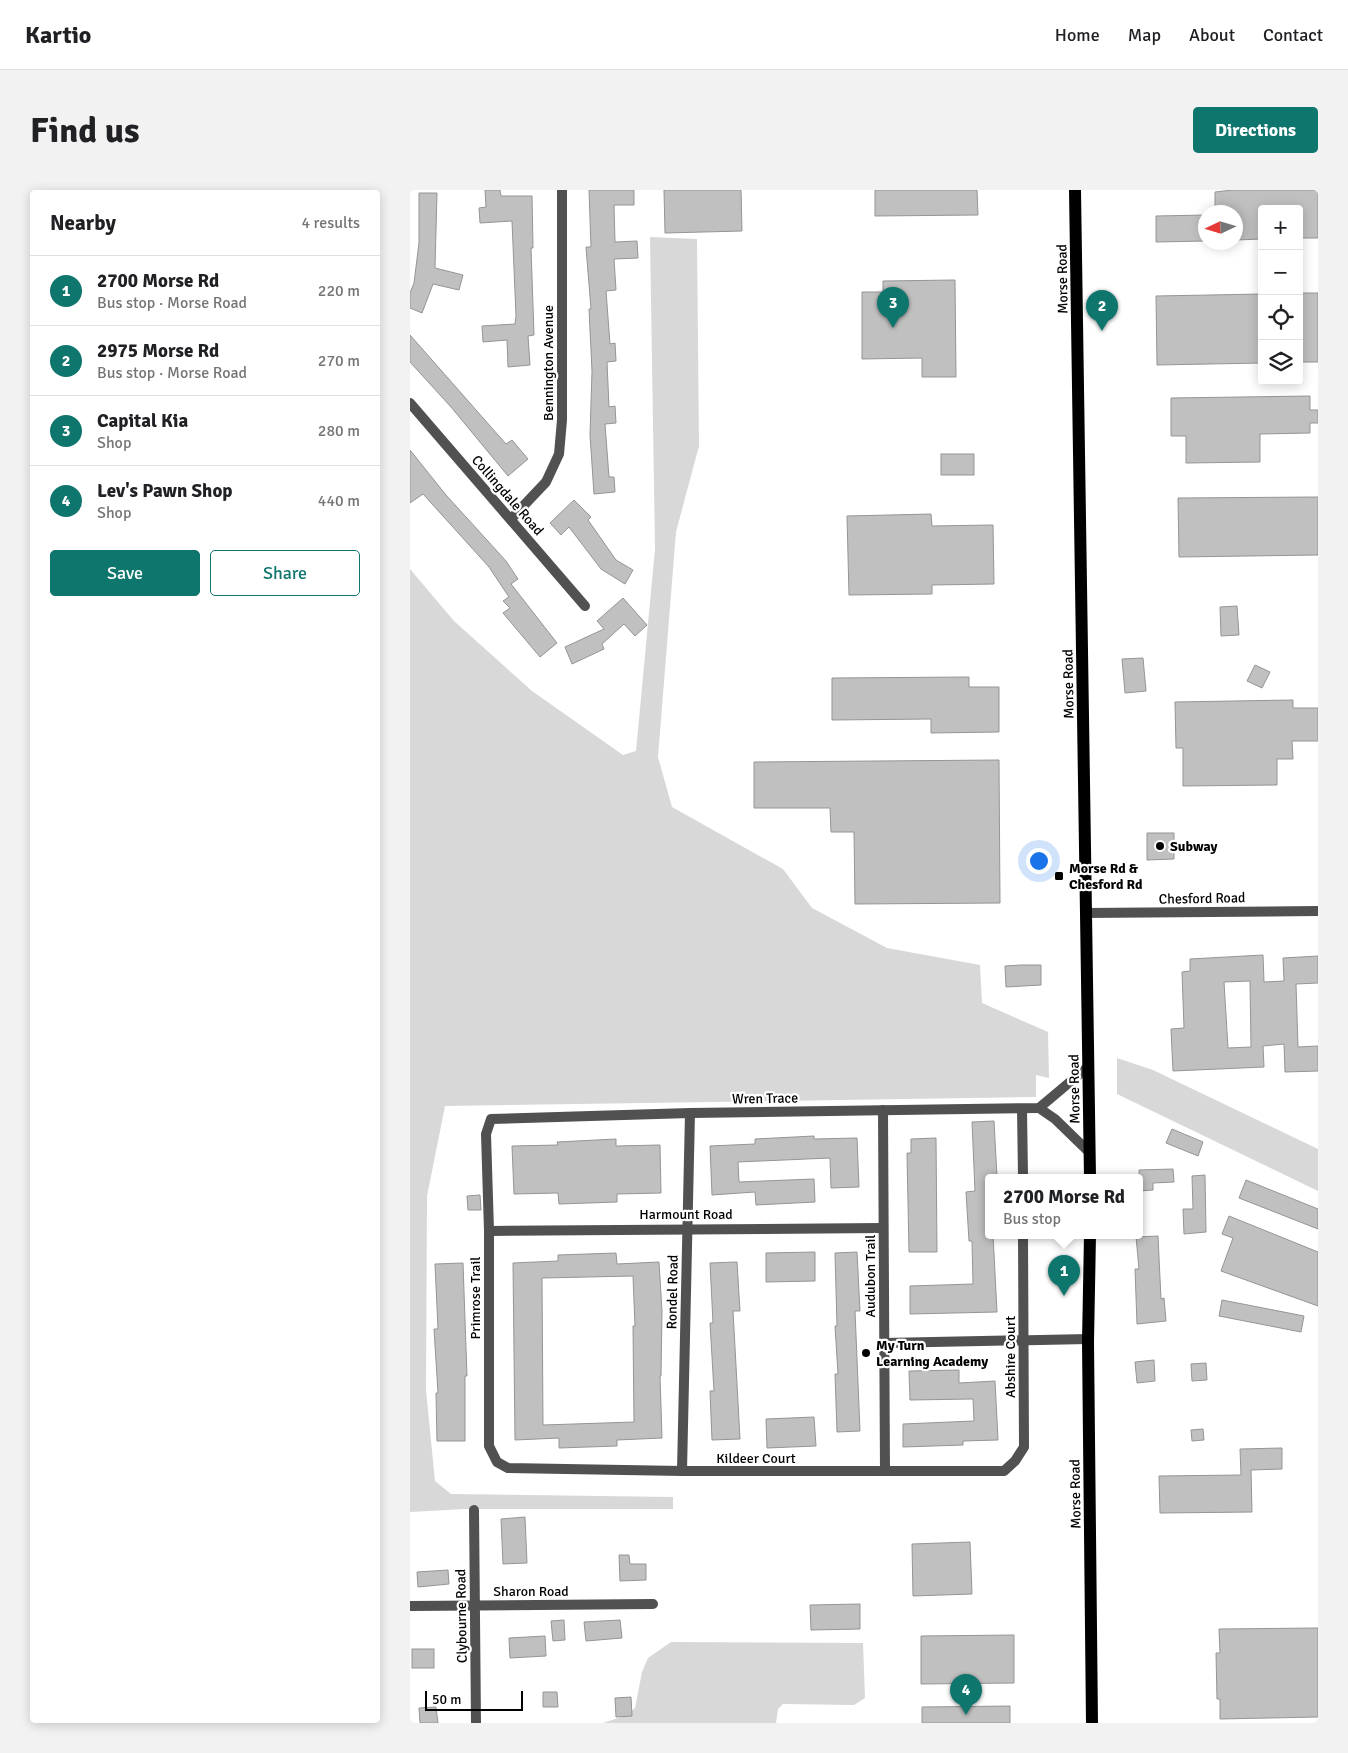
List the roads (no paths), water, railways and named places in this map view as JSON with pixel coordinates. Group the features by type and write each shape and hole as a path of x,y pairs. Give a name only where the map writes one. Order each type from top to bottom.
{"main road":[{"name":"Morse Road","path":"1076,190 1090,1174"},
{"name":"Morse Road","path":"1090,1239 1088,1338 1092,1723"}],"street":[{"name":"Bennington Avenue","path":"511,519 546,482 559,454 562,420 562,190"},
{"name":"Collingdale Road","path":"410,402 585,606"},
{"name":"Chesford Road","path":"1085,913 1318,911"},
{"path":"1088,1066 1039,1108 1055,1119 1090,1153"},
{"name":"Wren Trace","path":"491,1119 690,1113 1039,1108"},
{"path":"1022,1109 1022,1174"},
{"name":"Audubon Trail","path":"882,1110 885,1471"},
{"name":"Rondel Road","path":"682,1472 690,1113"},
{"name":"Primrose Trail","path":"491,1119 486,1134 489,1231 489,1446 497,1462 508,1468"},
{"name":"Harmount Road","path":"489,1231 883,1228"},
{"name":"Abshire Court","path":"1004,1471 1015,1461 1024,1447 1023,1239"},
{"path":"884,1343 1088,1338"},
{"name":"Kildeer Court","path":"508,1468 682,1472 1004,1471"},
{"name":"Clybourne Road","path":"474,1510 476,1723"},
{"name":"Sharon Road","path":"410,1606 653,1604"}],"place":[{"name":"Capital Kia","path":"893,328"},
{"name":"2975 Morse Rd","path":"1102,331"},
{"name":"Subway","path":"1160,846"},
{"name":"Morse Rd & Chesford Rd","path":"1059,876"},
{"name":"2700 Morse Rd","path":"1064,1296"},
{"name":"My Turn Learning Academy","path":"866,1353"},
{"name":"Lev's Pawn Shop","path":"966,1715"}]}
